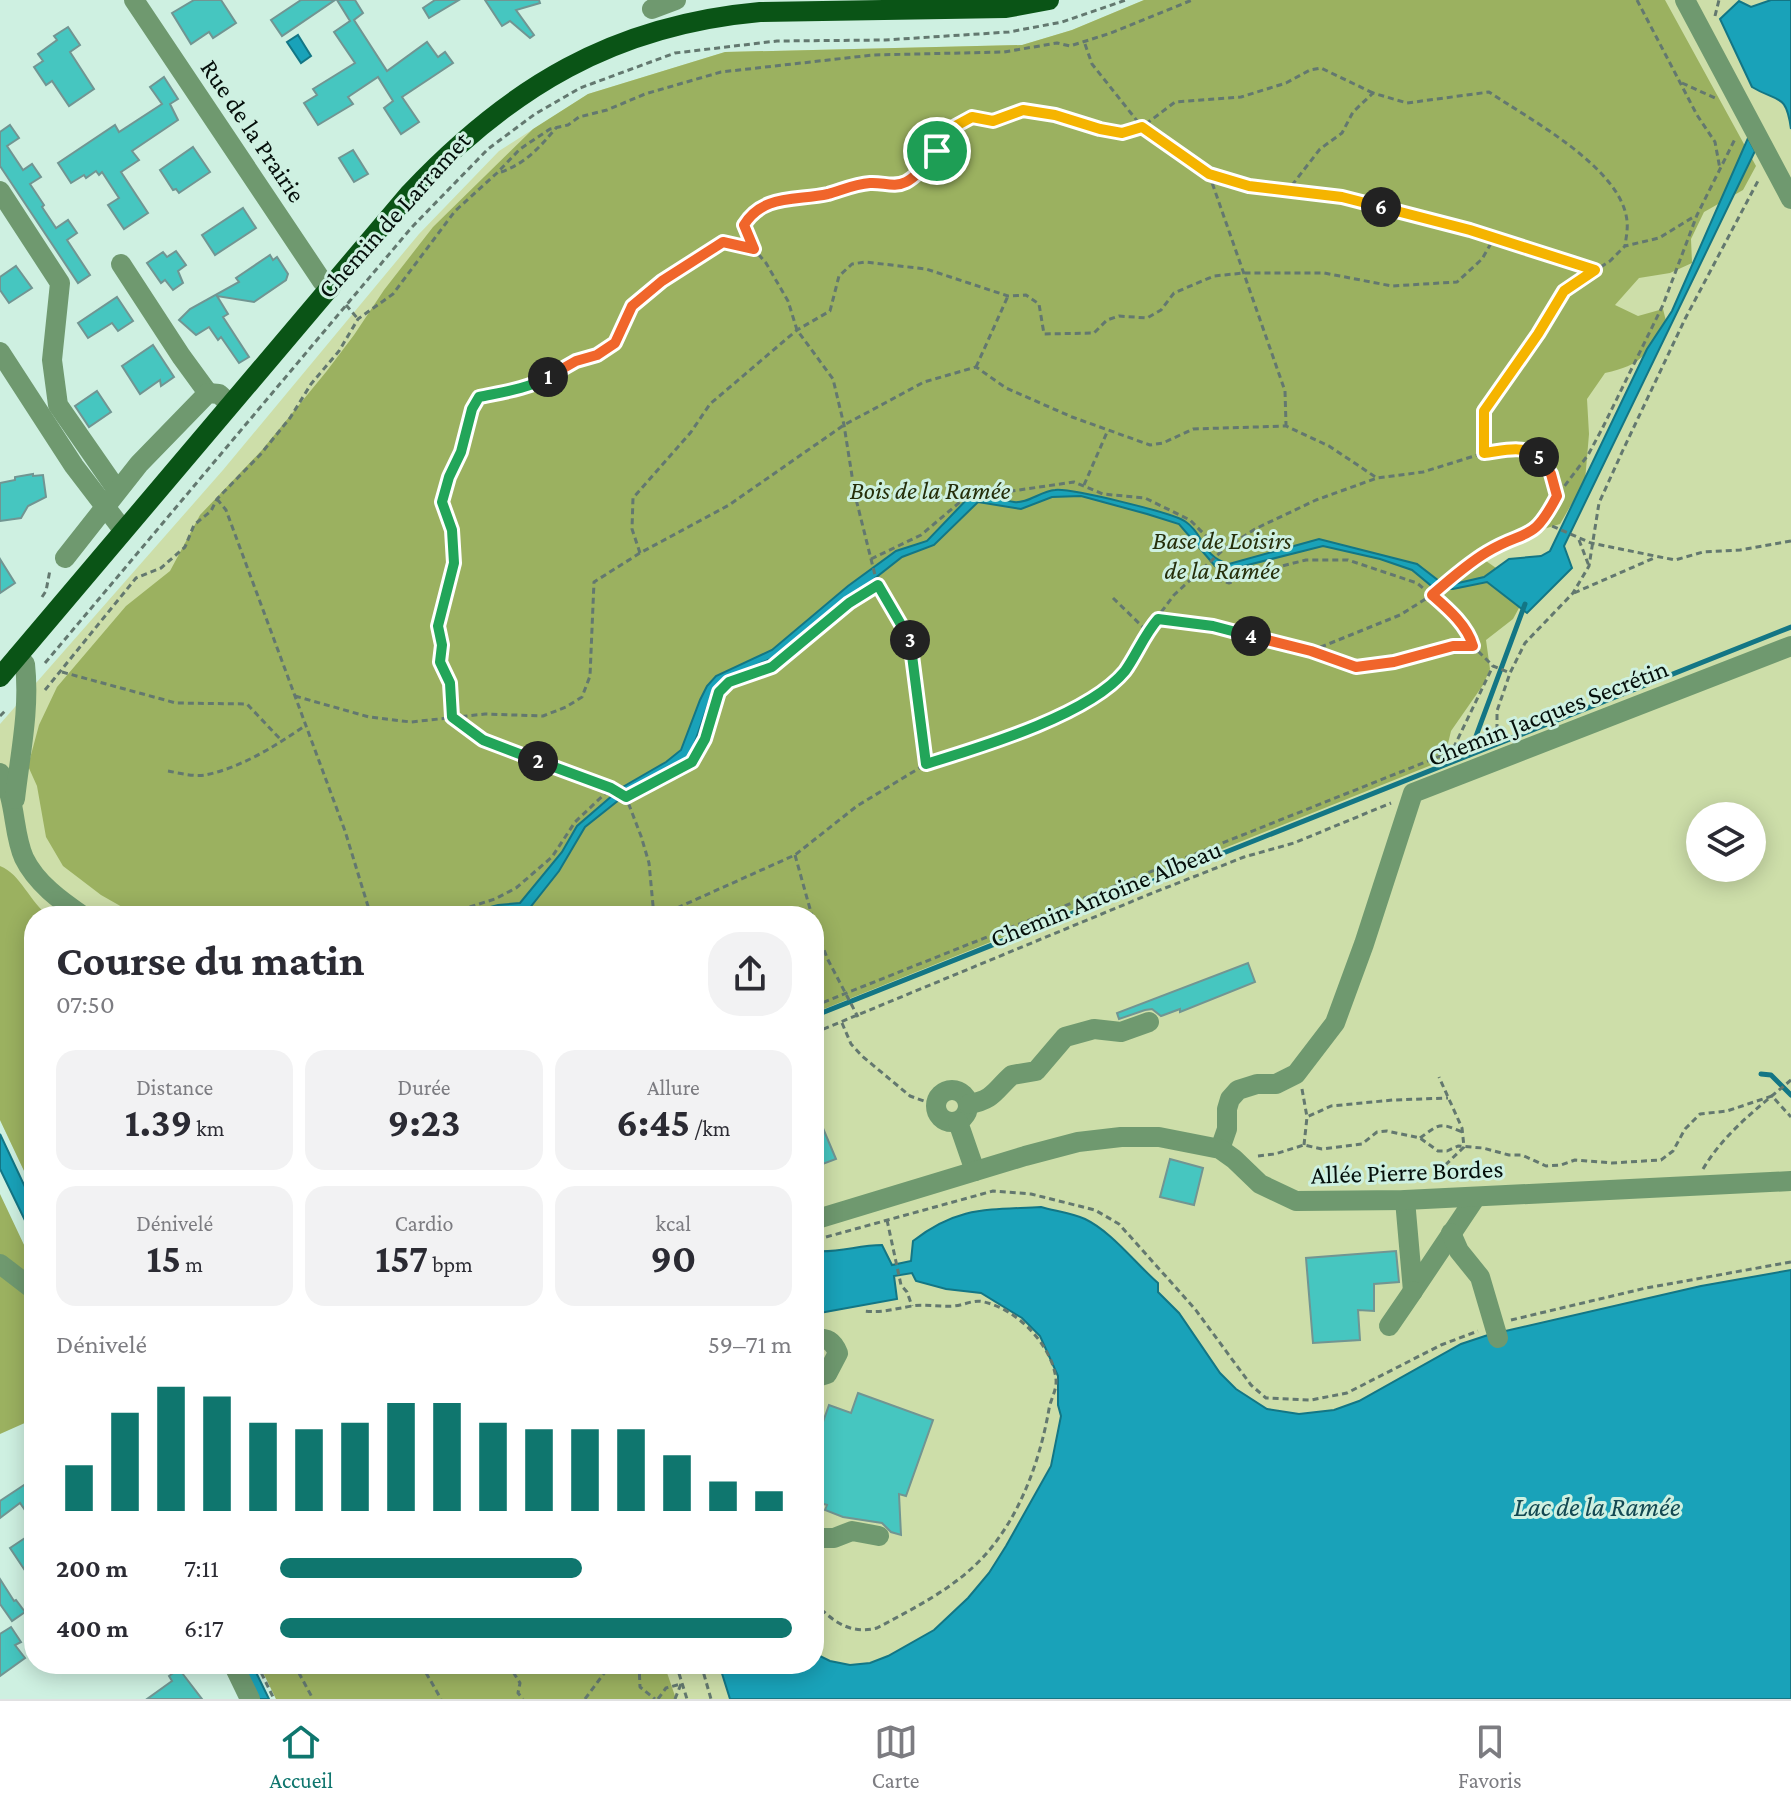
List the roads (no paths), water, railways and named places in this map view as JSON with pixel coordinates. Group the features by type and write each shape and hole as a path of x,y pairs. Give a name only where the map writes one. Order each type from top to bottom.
{"main road":[{"name":"Chemin de Larramet","path":"0,677 442,159 476,129 551,76 638,35 680,24 824,6 1006,8 1023,2 1049,0"}],"street":[{"name":"Rue de la Prairie","path":"134,0 330,289"},
{"path":"652,9 676,0"},
{"path":"1685,0 1791,199"},
{"path":"0,191 60,283 52,360 58,405 103,507 123,530"},
{"path":"121,264 208,393 219,394 230,404"},
{"path":"0,352 83,460 117,490"},
{"path":"65,558 117,490 208,393"},
{"name":"Chemin Jacques Secrétin","path":"1227,1154 1227,1109 1230,1099 1238,1090 1257,1084 1276,1084 1296,1074 1335,1023 1413,793 1791,646"},
{"path":"14,807 27,714 35,690 25,664 17,657"},
{"path":"0,773 14,807 23,856 43,884 70,906"},
{"path":"935,1105 938,1115 947,1122 996,1094 1012,1075 1036,1071 1065,1037 1094,1029 1121,1032 1149,1022"},
{"path":"964,1113 969,1156"},
{"path":"824,1216 969,1156 1121,1137 1159,1137 1227,1154"},
{"name":"Allée Pierre Bordes","path":"1227,1154 1260,1184 1296,1201 1405,1200 1791,1181"},
{"path":"1389,1326 1476,1197"},
{"path":"1405,1200 1413,1291"},
{"path":"1451,1233 1459,1251 1480,1277 1496,1331"},
{"path":"0,1264 24,1282"},
{"path":"824,1338 833,1343 838,1353 824,1375"},
{"path":"824,1538 834,1538 852,1531 879,1536"},
{"path":"238,1674 250,1699"}],"water":[{"path":"1771,0 1791,0 1791,129 1783,104 1752,87 1720,19 1739,1 1751,7"},
{"path":"298,35 311,56 301,63 287,42"},
{"path":"1748,138 1755,151 1564,546 1572,568 1527,613 1487,582 1453,589 1435,589 1412,570 1323,546 1232,569 1215,566 1179,524 1081,496 1052,497 1021,509 978,502 934,545 902,557 775,657 721,680 713,690 690,756 634,788 585,827 559,871 531,906 494,906 520,903 562,852 577,826 621,788 681,750 700,700 716,676 772,650 848,586 896,551 927,541 972,494 1019,502 1050,491 1064,490 1144,507 1186,522 1213,556 1229,564 1319,539 1417,564 1443,584 1454,584 1484,577 1509,559 1541,556 1550,551 1647,349 1672,311"},
{"path":"0,1134 24,1185 24,1218 0,1169"},
{"name":"Lac de la Ramée","path":"1041,1207 1080,1217 1095,1225 1158,1283 1158,1292 1179,1313 1220,1373 1236,1389 1267,1409 1299,1414 1334,1410 1359,1401 1461,1344 1488,1335 1701,1286 1791,1270 1791,1699 730,1699 722,1674 824,1674 824,1658 850,1665 870,1663 934,1630 989,1573 1051,1466 1061,1416 1058,1376 1040,1336 1022,1318 981,1293 946,1289 916,1281 912,1273 894,1276 897,1299 824,1312 824,1251 882,1245 892,1265 911,1261 913,1241 944,1221 974,1212"},
{"path":"245,1674 257,1674 269,1699 257,1699"}],"waterway":[{"path":"1469,755 1525,604"},
{"path":"824,1012 1791,627"},
{"path":"1761,1074 1771,1075 1791,1095"}],"park label":[{"name":"Bois de la Ramée","path":"930,490"},
{"name":"Base de Loisirs de la Ramée","path":"1222,555"}]}
